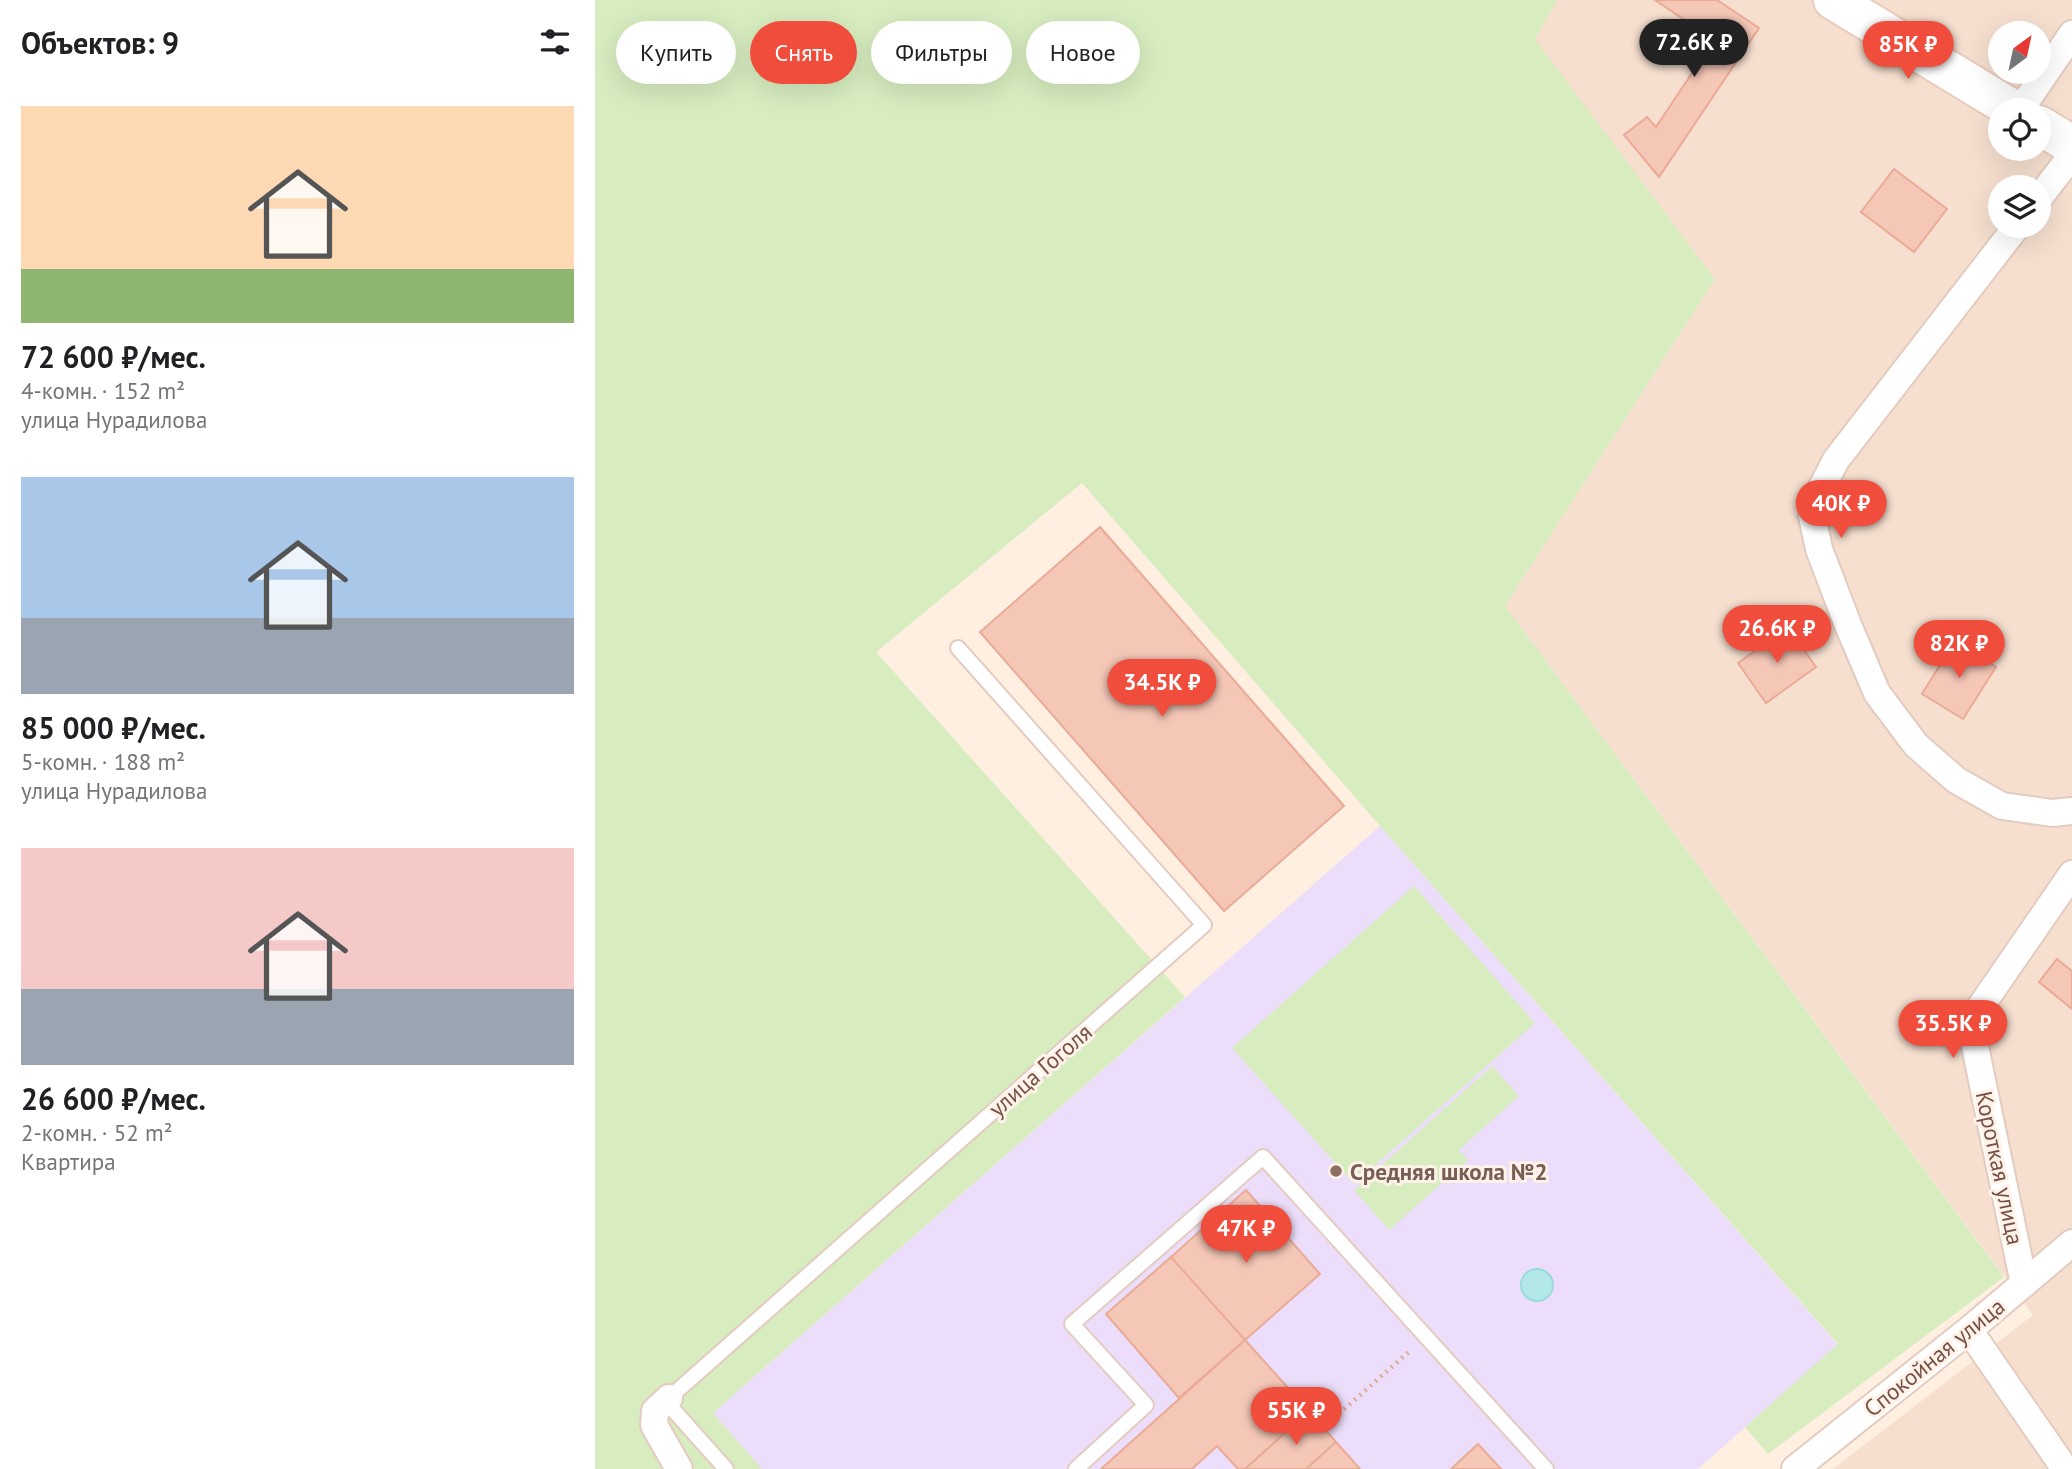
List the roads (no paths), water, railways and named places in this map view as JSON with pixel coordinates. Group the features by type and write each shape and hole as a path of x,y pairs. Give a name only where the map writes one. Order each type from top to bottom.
{"street":[{"path":"1833,0 1994,98"},
{"path":"2028,98 2072,34"},
{"path":"2051,132 2072,145"},
{"path":"2051,182 2072,155"},
{"path":"2008,238 1836,460 1820,491 1812,516 1819,549 1877,693 1916,745 1955,780 2002,806 2052,813 2072,811"},
{"name":"Короткая улица","path":"2024,1284 1970,1022 2072,874"},
{"name":"Спокойная улица","path":"1795,1469 1969,1330 2072,1243"},
{"path":"1969,1330 2065,1469"},
{"path":"669,1398 655,1411 654,1425 679,1469"}],"lane":[{"name":"улица Гоголя","path":"669,1398 1204,925 958,648"},
{"path":"1076,1469 1146,1405 1072,1324 1263,1157 1546,1469"},
{"path":"669,1398 668,1404 726,1469"}],"water":[{"path":"1537,1269 1548,1274 1553,1285 1548,1296 1537,1301 1526,1296 1521,1285 1526,1274"}],"place":[{"name":"Средняя школа №2","path":"1336,1171"}]}
